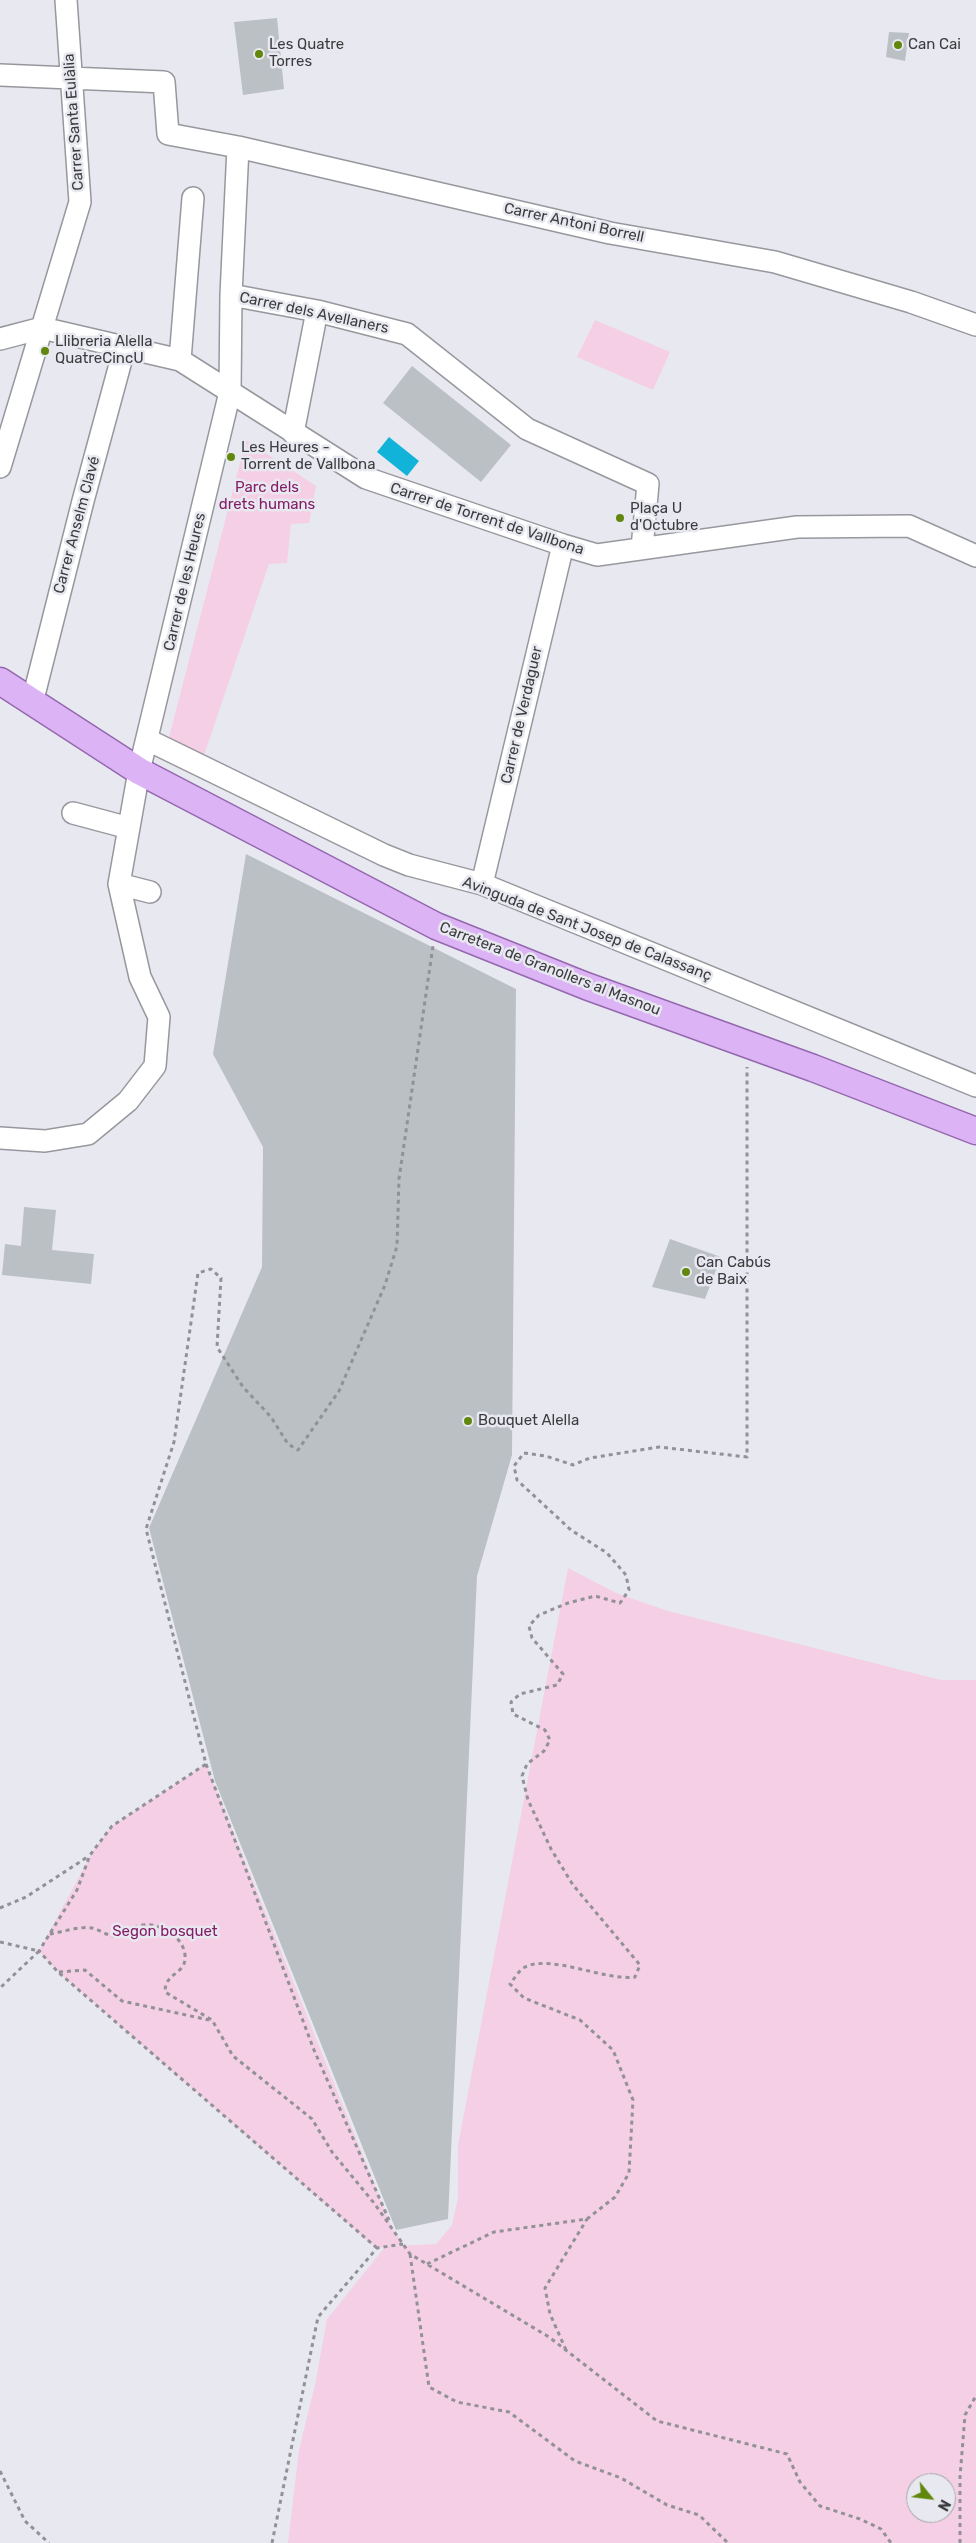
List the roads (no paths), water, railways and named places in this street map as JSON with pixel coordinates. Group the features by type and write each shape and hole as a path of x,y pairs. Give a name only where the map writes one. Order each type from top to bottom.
{"main road":[{"name":"Carretera de Granollers al Masnou","path":"0,681 139,771 436,926 586,986 747,1043 976,1131"}],"street":[{"name":"Carrer Santa Eulàlia","path":"0,467 80,202 66,0"},
{"path":"0,75 71,77"},
{"name":"Carrer Antoni Borrell","path":"71,77 164,82 168,134 238,147 610,233 775,262 911,302 976,325"},
{"name":"Carrer de les Heures","path":"119,884 139,771 148,740 230,392 231,295 238,147"},
{"path":"180,360 193,198"},
{"name":"Carrer dels Avellaners","path":"231,295 317,311 407,334 528,429 648,484 642,548"},
{"path":"293,433 317,311"},
{"name":"Carrer de Torrent de Vallbona","path":"0,340 42,328 180,360 366,478 563,546 597,555 797,527 908,526 976,556"},
{"name":"Carrer Anselm Clavé","path":"32,703 83,501 125,346"},
{"name":"Carrer de Verdaguer","path":"482,884 563,546"},
{"name":"Avinguda de Sant Josep de Calassanç","path":"148,740 357,844 409,865 482,884 976,1086"},
{"path":"73,813 129,828"},
{"path":"0,1138 46,1141 88,1134 128,1101 155,1066 159,1017 140,977 119,884 150,892"}],"water":[{"path":"389,437 419,461 407,476 377,452"}],"place":[{"name":"Can Cai","path":"898,45"},
{"name":"Les Quatre Torres","path":"259,54"},
{"name":"Llibreria Alella QuatreCincU","path":"45,351"},
{"name":"Les Heures - Torrent de Vallbona","path":"231,457"},
{"name":"Plaça U d'Octubre","path":"620,518"},
{"name":"Can Cabús de Baix","path":"686,1272"},
{"name":"Bouquet Alella","path":"468,1421"}],"park label":[{"name":"Parc dels drets humans","path":"267,496"},
{"name":"Segon bosquet","path":"165,1932"}]}
